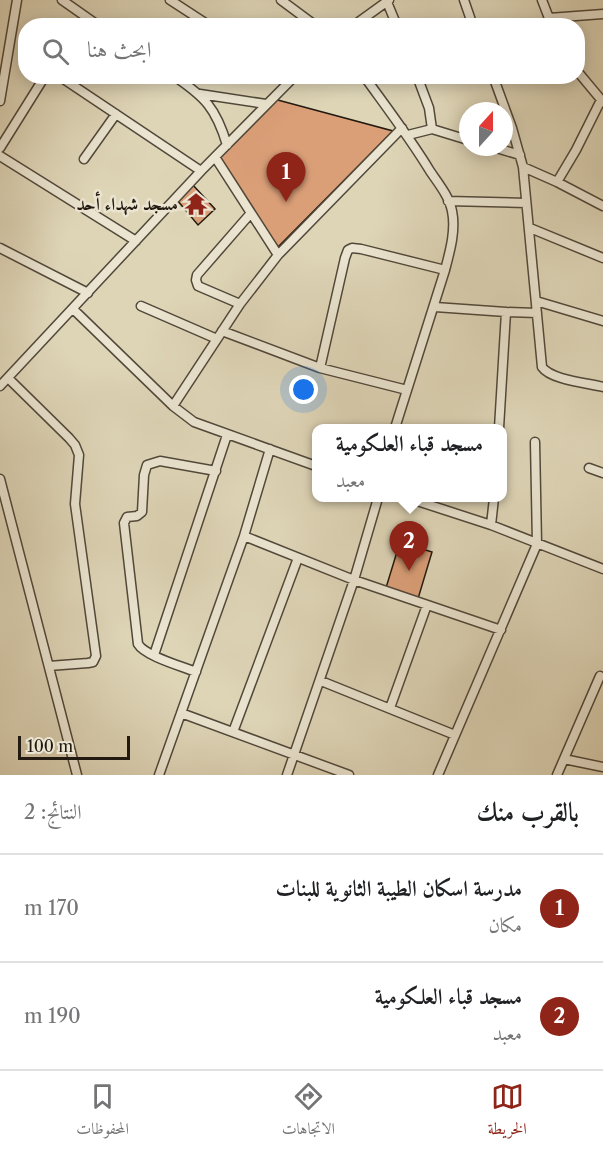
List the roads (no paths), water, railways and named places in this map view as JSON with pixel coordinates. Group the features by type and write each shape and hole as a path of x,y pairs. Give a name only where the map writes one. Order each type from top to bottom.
{"street":[{"path":"0,101 18,0"},
{"path":"62,0 88,18"},
{"path":"170,0 198,18"},
{"path":"281,0 305,18"},
{"path":"464,0 471,18"},
{"path":"542,0 549,18"},
{"path":"364,18 388,1 394,18"},
{"path":"577,18 603,14"},
{"path":"557,182 602,101 585,80"},
{"path":"0,148 40,84"},
{"path":"71,84 201,171"},
{"path":"186,84 200,94 217,119 227,146"},
{"path":"0,386 201,171 287,84"},
{"path":"370,84 405,131 452,211 453,230 445,270 397,424"},
{"path":"420,84 429,108 432,129"},
{"path":"496,84 523,167 541,363 544,371 554,375 603,387"},
{"path":"200,94 266,104"},
{"path":"84,159 116,114"},
{"path":"173,406 240,304 278,255 405,131 432,129 459,137"},
{"path":"513,153 520,155"},
{"path":"0,156 136,241"},
{"path":"215,157 278,255"},
{"path":"523,167 603,206"},
{"path":"448,201 526,203"},
{"path":"240,304 198,286 196,280 197,275 251,213"},
{"path":"530,228 603,258"},
{"path":"0,248 88,292"},
{"path":"320,368 348,250 361,249 445,270"},
{"path":"536,301 603,321"},
{"path":"141,306 217,339"},
{"path":"435,307 537,313"},
{"path":"73,309 173,406 194,422 312,465"},
{"path":"499,424 506,312"},
{"path":"222,330 320,368 407,390"},
{"path":"8,378 69,438 79,455 75,504 96,656 93,662 49,666"},
{"path":"154,655 227,435"},
{"path":"438,775 537,544 535,442"},
{"path":"159,775 244,536 270,449"},
{"path":"196,672 141,649 137,640 124,525 127,517 137,516 142,512 145,469 152,463 160,461 216,471"},
{"path":"589,468 603,473"},
{"path":"0,479 77,775"},
{"path":"287,775 321,681 377,502"},
{"path":"434,502 603,569"},
{"path":"491,525 494,502"},
{"path":"244,536 354,580 501,630"},
{"path":"233,732 298,558"},
{"path":"390,708 427,605"},
{"path":"557,775 600,676"},
{"path":"321,681 455,735"},
{"path":"181,713 349,775"},
{"path":"564,759 603,767"}],"place":[{"name":"مدرسة اسكان الطيبة الثانوية للبنات","path":"286,202"},
{"name":"مسجد شهداء أحد","path":"196,204"},
{"name":"مسجد قباء العلكومية","path":"409,571"}]}
